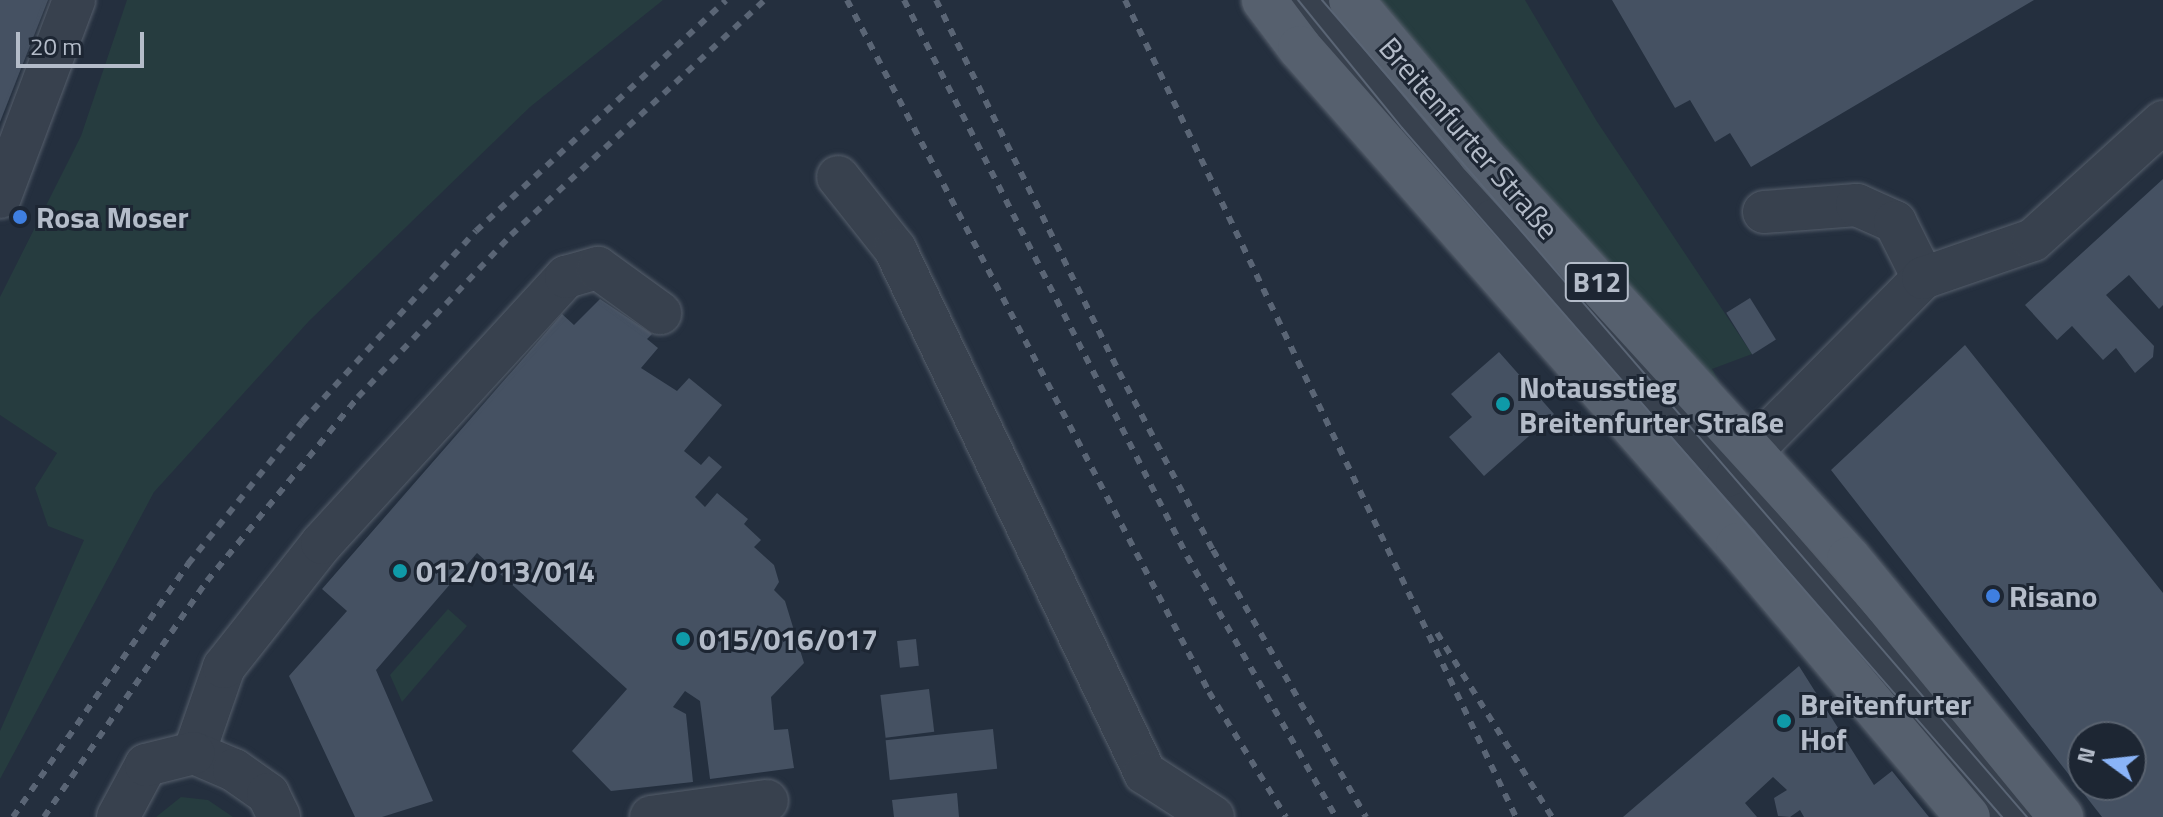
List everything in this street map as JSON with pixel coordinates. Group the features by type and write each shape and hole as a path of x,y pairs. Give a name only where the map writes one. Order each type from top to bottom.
{"main road":[{"name":"Breitenfurter Straße","path":"1264,0 1300,48 1725,477 1849,559 2061,817"},
{"name":"Breitenfurter Straße","path":"1351,0 1480,154 1725,477 1968,817"}],"street":[{"path":"0,197 74,0"},
{"name":"Breitenfurter Straße","path":"1311,0 1474,196 1725,477 2015,817"},
{"path":"1725,477 1923,278 2033,240 2163,122"},
{"path":"838,177 895,249 1145,773 1213,817"},
{"path":"1764,212 1857,205 1895,222 1923,278"},
{"path":"194,753 224,667 322,543 566,277 598,268 660,313"},
{"path":"118,817 146,765 194,753 234,770 268,794 279,817"},
{"path":"651,817 767,801"}],"green space":[{"path":"127,0 663,0 530,107 309,321 154,492 0,779 0,731 84,540 48,526 35,488 57,453 0,415 0,297 81,136"},
{"path":"1379,0 1525,0 1596,120 1752,354 1712,369 1720,383 1707,376 1529,181"},
{"path":"448,609 467,626 402,702 390,675"},
{"path":"181,797 208,800 233,817 156,817"}],"building":[{"path":"0,0 48,0 0,122"},
{"path":"1612,0 2034,0 1751,167 1730,133 1715,142 1690,100 1675,108"},
{"path":"2163,179 2163,305 2159,309 2129,275 2106,295 2154,346 2153,357 2135,373 2116,348 2103,360 2072,326 2057,340 2025,305"},
{"path":"1750,298 1776,340 1752,354 1726,313"},
{"path":"600,299 652,334 647,339 658,348 641,368 677,391 689,378 722,405 684,451 701,465 709,456 722,467 695,497 705,507 717,493 748,519 744,524 761,540 754,547 774,565 779,582 774,590 785,601 804,663 771,697 774,730 788,729 794,768 710,779 700,701 685,691 673,707 686,714 693,782 611,791 572,751 627,689 477,553 376,670 433,801 382,817 355,817 289,676 347,611 322,589 562,314 574,325"},
{"path":"1965,345 2163,593 2163,817 2102,817 2090,801 2147,801 2147,721 2067,721 2067,772 1831,470"},
{"name":"Notausstieg Breitenfurter Straße","path":"1499,352 1554,414 1484,476 1449,437 1472,417 1451,394"},
{"path":"916,639 919,666 900,668 897,641"},
{"name":"Breitenfurter Hof","path":"1799,666 1874,785 1892,771 1929,817 1804,817 1800,810 1790,817 1778,816 1774,798 1787,790 1773,777 1745,803 1757,817 1623,817"},
{"path":"929,689 934,732 886,738 880,695"},
{"path":"993,729 997,769 890,780 886,740"},
{"path":"957,793 959,817 894,817 892,800"}],"tram line":[{"path":"1298,0 1402,128 2002,817"},
{"path":"1322,0 2027,817"}],"railway":[{"path":"13,817 188,564 302,422 476,231 726,0"},
{"path":"44,817 207,581 358,397 511,235 765,0"},
{"path":"847,0 1209,692 1286,817"},
{"path":"904,0 1187,556 1336,817"},
{"path":"936,0 1119,372 1213,550 1366,817"},
{"path":"1125,0 1516,817"},
{"path":"1437,633 1552,817"}],"place":[{"name":"Rosa Moser","path":"20,217"},
{"name":"Notausstieg Breitenfurter Straße","path":"1503,404"},
{"name":"012/013/014","path":"400,571"},
{"name":"Risano","path":"1993,596"},
{"name":"015/016/017","path":"683,639"},
{"name":"Breitenfurter Hof","path":"1784,721"}]}
